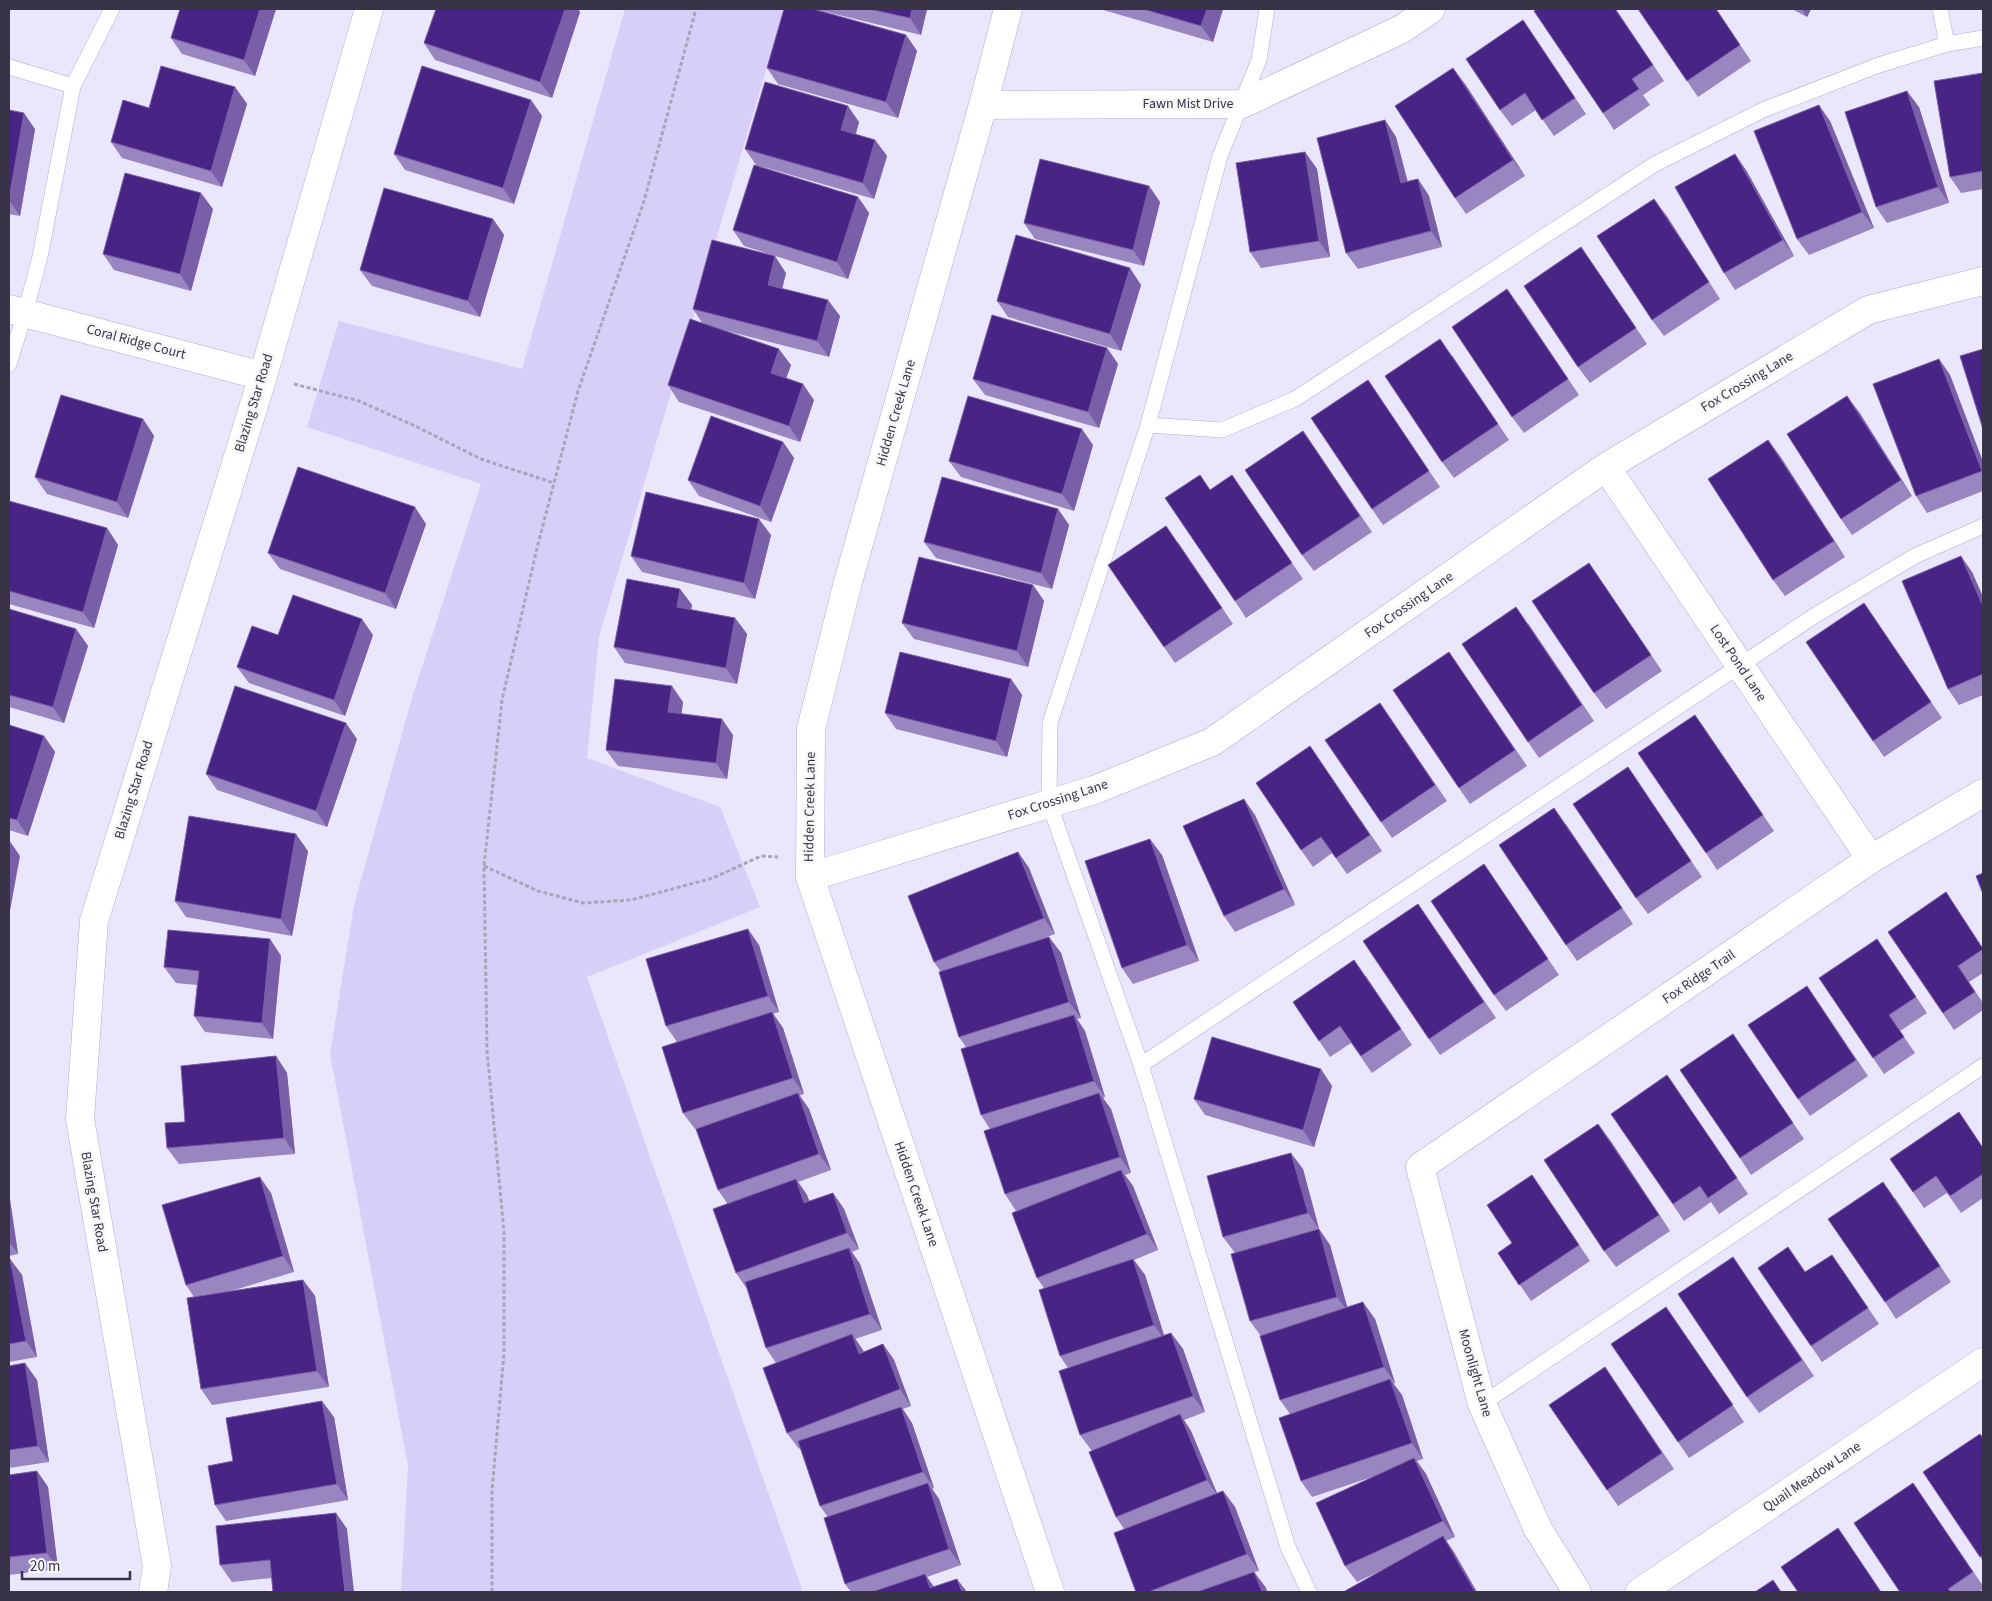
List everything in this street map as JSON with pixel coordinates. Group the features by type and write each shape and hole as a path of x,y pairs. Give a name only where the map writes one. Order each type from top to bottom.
{"street":[{"name":"Blazing Star Road","path":"153,1592 156,1566 80,1119 94,921 263,376 369,9"},
{"name":"Hidden Creek Lane","path":"1008,9 983,105 848,582 811,730 810,877 1050,1592"},
{"name":"Fawn Mist Drive","path":"983,105 1242,104 1402,29 1431,9"},
{"name":"Fox Crossing Lane","path":"810,877 1097,789 1212,742 1606,467 1868,310 1983,281"},
{"name":"Coral Ridge Court","path":"17,311 263,376"},
{"name":"Lost Pond Lane","path":"1606,467 1871,859"},
{"name":"Fox Ridge Trail","path":"1420,1167 1871,859 1983,793"},
{"name":"Moonlight Lane","path":"1420,1167 1482,1404 1538,1530 1578,1592"},
{"name":"Quail Meadow Lane","path":"1640,1592 1983,1362"}],"lane":[{"path":"9,364 17,311 40,258 74,86 112,9"},
{"path":"1267,9 1259,60 1220,156 1148,425 1050,723 1049,803 1140,1065 1288,1547 1309,1592"},
{"path":"1940,9 1947,44"},
{"path":"1148,425 1222,430 1295,399 1655,164 1763,110 1879,65 1947,44 1983,38"},
{"path":"9,67 74,86"},
{"path":"1140,1065 1814,616 1916,556 1983,526"},
{"path":"1482,1404 1983,1066"}],"path":[{"path":"492,1592 492,1491 504,1353 504,1232 487,1050 484,866 502,700 578,391 644,200 696,9"},
{"path":"263,376 359,402 411,424 481,459 554,483"},
{"path":"484,866 538,890 583,903 631,900 662,893 713,878 761,856 796,859 810,877"}],"shaded area":[{"path":"625,9 784,9 599,637 587,758 720,807 760,907 587,977 803,1592 401,1592 408,1466 330,1054 354,905 412,698 481,484 307,427 339,321 522,369"}],"building":[{"path":"180,9 260,9 244,60 171,38"},
{"path":"436,9 565,9 540,82 424,43"},
{"path":"784,9 813,9 906,35 886,102 767,68"},
{"path":"869,9 912,9 910,18"},
{"path":"1143,9 1207,9 1201,26"},
{"path":"1537,9 1615,9 1653,65 1632,79 1639,89 1603,113 1534,11"},
{"path":"1638,9 1716,9 1740,45 1687,81"},
{"path":"1523,20 1575,98 1542,120 1525,93 1500,110 1466,59"},
{"path":"161,66 235,87 211,171 111,142 123,100 149,108"},
{"path":"422,66 531,100 503,188 394,154"},
{"path":"1453,68 1513,160 1455,198 1395,106"},
{"path":"1983,73 1983,171 1950,177 1934,81"},
{"path":"765,82 848,106 841,130 875,140 863,183 745,149"},
{"path":"1907,91 1938,187 1876,207 1845,112"},
{"path":"1819,105 1862,212 1797,239 1754,131"},
{"path":"9,110 24,113 9,199"},
{"path":"1385,120 1401,183 1418,179 1431,231 1346,253 1317,138"},
{"path":"1305,152 1319,241 1250,252 1236,163"},
{"path":"1735,154 1783,240 1724,273 1675,187"},
{"path":"1040,159 1149,186 1133,250 1024,223"},
{"path":"754,165 858,197 837,262 733,230"},
{"path":"125,173 201,193 180,274 103,254"},
{"path":"384,188 493,219 468,301 360,270"},
{"path":"1654,199 1709,282 1652,320 1597,236"},
{"path":"1016,235 1130,268 1110,334 997,301"},
{"path":"712,240 775,256 768,285 828,300 817,341 693,309"},
{"path":"1581,247 1636,328 1578,367 1524,286"},
{"path":"1507,289 1568,379 1512,417 1452,327"},
{"path":"992,315 1107,348 1088,412 973,379"},
{"path":"690,319 779,349 771,373 803,384 789,426 668,385"},
{"path":"1440,339 1498,424 1442,462 1385,376"},
{"path":"1983,349 1983,429 1960,356"},
{"path":"1939,359 1982,471 1916,496 1873,384"},
{"path":"1368,380 1429,471 1372,509 1311,418"},
{"path":"61,395 143,419 117,502 35,477"},
{"path":"968,396 1082,429 1062,494 949,461"},
{"path":"1847,396 1901,480 1841,519 1787,434"},
{"path":"711,416 783,442 760,506 688,480"},
{"path":"1303,431 1360,516 1302,555 1245,470"},
{"path":"1768,440 1834,541 1773,580 1708,479"},
{"path":"298,467 415,507 385,593 268,553"},
{"path":"1200,475 1210,490 1232,475 1292,563 1235,601 1165,498"},
{"path":"942,477 1058,509 1041,573 924,542"},
{"path":"646,492 759,519 744,583 631,556"},
{"path":"9,501 107,528 83,612 9,591"},
{"path":"1166,526 1222,608 1164,647 1108,565"},
{"path":"1961,556 1983,606 1983,674 1948,689 1902,581"},
{"path":"919,557 1033,585 1017,651 902,623"},
{"path":"1589,563 1651,655 1594,693 1532,601"},
{"path":"627,579 680,589 677,607 735,618 726,668 614,647"},
{"path":"293,595 362,619 334,700 237,667 252,626 278,635"},
{"path":"1864,603 1931,702 1873,741 1806,642"},
{"path":"1516,607 1582,705 1528,742 1462,644"},
{"path":"9,609 76,629 53,707 9,695"},
{"path":"900,652 1011,679 996,741 885,713"},
{"path":"1449,652 1515,750 1459,788 1393,690"},
{"path":"615,679 672,686 668,712 722,719 716,763 606,750"},
{"path":"235,686 346,723 316,811 206,774"},
{"path":"1380,703 1435,785 1381,822 1325,740"},
{"path":"1695,715 1763,815 1706,853 1638,753"},
{"path":"9,725 44,736 17,820 9,818"},
{"path":"1310,746 1370,835 1336,858 1321,837 1301,850 1256,783"},
{"path":"1628,767 1691,861 1636,898 1573,804"},
{"path":"1244,799 1284,889 1224,916 1183,826"},
{"path":"1554,808 1622,908 1566,945 1499,845"},
{"path":"189,816 296,834 281,919 175,901"},
{"path":"1150,839 1187,945 1122,968 1085,861"},
{"path":"1018,852 1044,918 934,962 908,896"},
{"path":"1484,864 1548,959 1494,995 1431,901"},
{"path":"1983,873 1983,894 1976,876"},
{"path":"1946,892 1983,949 1958,966 1975,992 1943,1013 1888,932"},
{"path":"1418,904 1484,1002 1429,1039 1363,941"},
{"path":"748,929 768,996 666,1026 646,959"},
{"path":"168,930 270,939 262,1023 194,1016 199,971 164,967"},
{"path":"1049,937 1069,1002 959,1037 939,972"},
{"path":"1877,939 1916,997 1889,1015 1904,1037 1873,1058 1819,978"},
{"path":"1354,960 1401,1029 1361,1056 1340,1026 1319,1041 1293,1002"},
{"path":"1807,986 1856,1060 1798,1099 1748,1025"},
{"path":"772,1012 793,1078 683,1113 662,1047"},
{"path":"1074,1015 1094,1081 981,1115 961,1049"},
{"path":"1733,1034 1793,1123 1740,1158 1680,1070"},
{"path":"1212,1037 1321,1069 1303,1130 1194,1099"},
{"path":"276,1056 284,1138 167,1148 165,1123 185,1122 181,1066"},
{"path":"1667,1075 1737,1178 1708,1198 1700,1186 1673,1204 1611,1114"},
{"path":"798,1093 819,1154 718,1190 696,1129"},
{"path":"1099,1093 1120,1157 1005,1194 984,1131"},
{"path":"1959,1112 1983,1148 1983,1174 1950,1196 1936,1176 1913,1192 1890,1159"},
{"path":"1598,1124 1659,1215 1604,1251 1544,1160"},
{"path":"1291,1153 1308,1213 1223,1237 1207,1176"},
{"path":"1121,1170 1147,1234 1037,1278 1012,1213"},
{"path":"1532,1175 1579,1245 1519,1285 1498,1253 1512,1243 1487,1205"},
{"path":"260,1177 283,1256 186,1285 162,1205"},
{"path":"796,1179 804,1203 833,1193 847,1233 736,1273 713,1209"},
{"path":"1883,1182 1940,1266 1885,1302 1828,1219"},
{"path":"1319,1229 1337,1297 1250,1321 1231,1254"},
{"path":"1788,1247 1805,1272 1832,1255 1868,1308 1811,1346 1758,1268"},
{"path":"849,1248 870,1314 766,1348 745,1282"},
{"path":"1733,1257 1802,1360 1747,1397 1678,1294"},
{"path":"9,1259 26,1341 9,1344"},
{"path":"1133,1259 1154,1325 1060,1356 1039,1290"},
{"path":"303,1280 317,1371 201,1389 187,1298"},
{"path":"1363,1302 1384,1367 1280,1400 1260,1336"},
{"path":"1666,1307 1733,1405 1678,1442 1611,1344"},
{"path":"1171,1333 1193,1396 1080,1435 1059,1371"},
{"path":"852,1334 859,1354 883,1344 900,1389 787,1433 763,1368"},
{"path":"25,1363 38,1446 9,1450 9,1366"},
{"path":"1605,1367 1662,1453 1607,1490 1549,1405"},
{"path":"1390,1379 1412,1443 1301,1481 1279,1418"},
{"path":"322,1401 337,1484 215,1505 208,1466 233,1461 226,1418"},
{"path":"901,1407 923,1472 820,1506 798,1441"},
{"path":"1180,1414 1207,1480 1116,1517 1089,1452"},
{"path":"1980,1434 1983,1438 1983,1555 1980,1557 1923,1472"},
{"path":"1414,1458 1443,1521 1345,1566 1316,1503"},
{"path":"37,1471 47,1553 9,1557 9,1475"},
{"path":"928,1483 949,1549 845,1584 824,1518"},
{"path":"1913,1483 1973,1572 1948,1589 1951,1592 1900,1592 1854,1523"},
{"path":"1223,1491 1247,1554 1148,1592 1136,1592 1114,1533"},
{"path":"336,1513 345,1592 273,1592 270,1560 220,1565 216,1526"},
{"path":"1838,1528 1881,1592 1798,1592 1781,1567"},
{"path":"1443,1536 1475,1592 1345,1592 1345,1591"},
{"path":"1254,1572 1262,1592 1197,1592"},
{"path":"925,1574 930,1588 957,1579 962,1592 872,1592"},
{"path":"1773,1580 1781,1592 1755,1592"}]}
